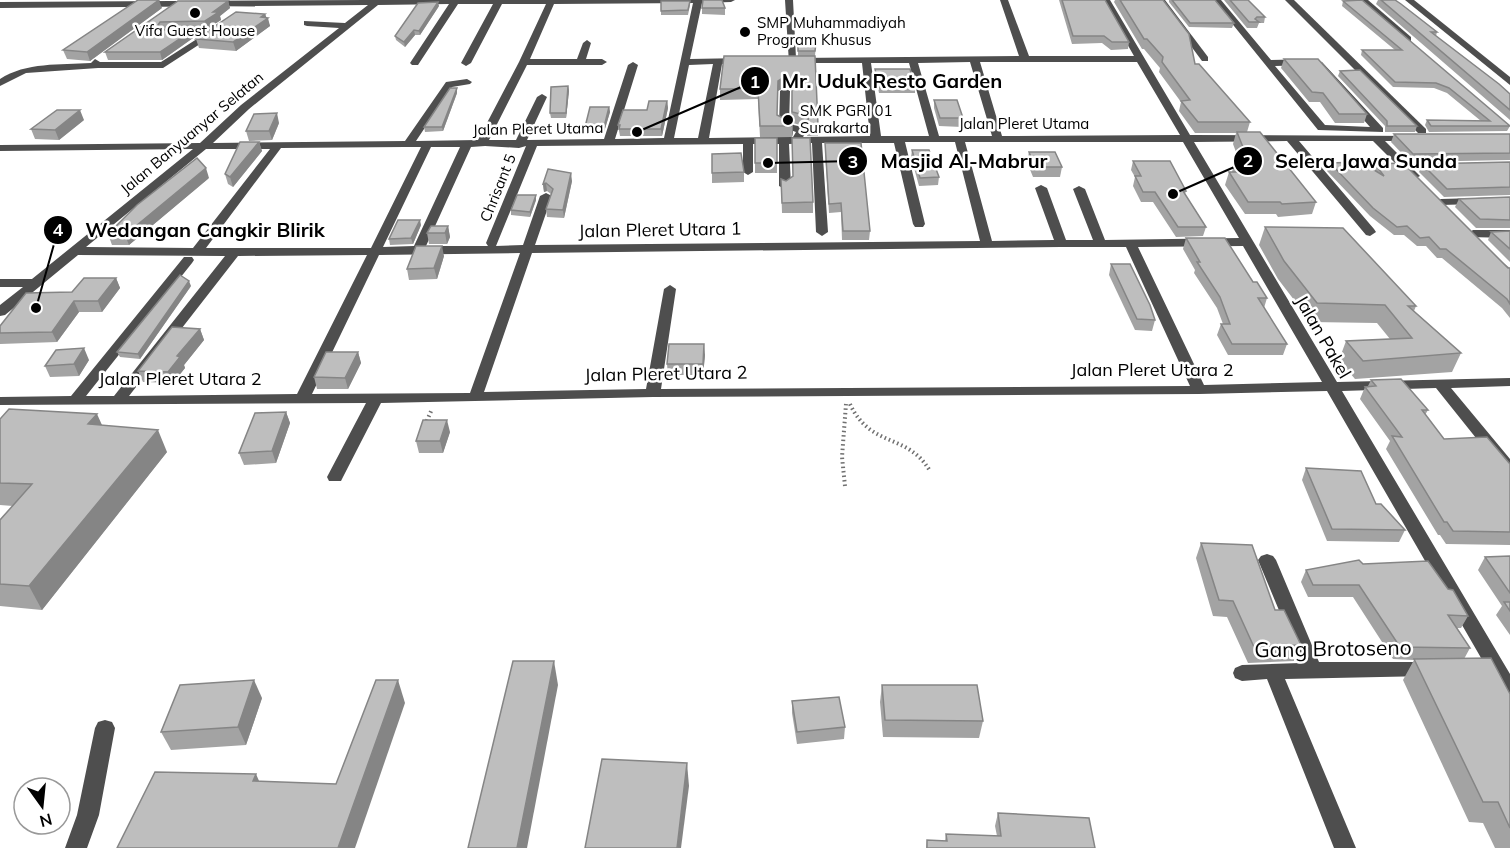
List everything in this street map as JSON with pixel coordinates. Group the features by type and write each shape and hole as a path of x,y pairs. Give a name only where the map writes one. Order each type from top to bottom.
{"street":[{"path":"0,4 6,0"},
{"path":"668,143 687,62 698,0"},
{"path":"0,4 731,0"},
{"path":"789,0 792,61"},
{"path":"1004,0 1025,59"},
{"name":"Jalan Pakel","path":"1106,0 1510,691"},
{"path":"1161,0 1205,59"},
{"path":"1217,0 1268,63 1322,128 1380,129 1319,64 1312,62 1268,63"},
{"path":"1289,0 1422,131"},
{"path":"1363,0 1415,45"},
{"path":"1409,0 1510,82"},
{"name":"Jalan Banyuanyar Selatan","path":"0,312 202,147 244,107 377,1"},
{"path":"481,145 524,62 551,1"},
{"path":"236,16 253,2"},
{"path":"415,63 455,2"},
{"path":"466,63 499,2"},
{"path":"159,17 178,4"},
{"path":"307,23 348,26"},
{"path":"0,83 17,72 101,60 160,66 218,28"},
{"path":"188,33 209,34"},
{"path":"580,62 587,43"},
{"path":"974,59 998,139"},
{"path":"781,61 1139,59"},
{"path":"866,60 876,141"},
{"path":"913,60 935,139"},
{"path":"687,62 750,61"},
{"path":"524,62 602,62"},
{"path":"703,142 718,62"},
{"path":"608,143 633,65"},
{"path":"408,145 448,84 467,82"},
{"path":"785,91 784,126 803,130 798,135 798,142"},
{"path":"519,145 542,98"},
{"path":"1290,138 1370,232"},
{"path":"1376,138 1411,167 1420,181"},
{"name":"Jalan Pleret Utama","path":"0,148 532,145 935,139 1432,138"},
{"path":"959,139 987,244"},
{"path":"899,140 919,224"},
{"path":"748,142 748,172"},
{"path":"784,142 785,186"},
{"path":"817,142 822,232"},
{"path":"303,398 427,145"},
{"path":"418,250 466,145"},
{"name":"Chrisant 5","path":"492,243 532,145"},
{"path":"76,399 192,257 277,147"},
{"path":"1041,188 1061,244"},
{"path":"1079,189 1100,243"},
{"path":"476,396 546,196"},
{"path":"1488,249 1437,198 1510,200"},
{"path":"1465,226 1510,234"},
{"name":"Jalan Pleret Utara 1","path":"72,251 192,257 234,253 376,250 1248,242"},
{"path":"1132,247 1199,390"},
{"path":"119,399 234,253"},
{"path":"0,283 34,283"},
{"path":"653,393 670,289"},
{"name":"Jalan Pleret Utara 2","path":"0,401 437,398 846,391 1199,390 1510,382"},
{"path":"1440,384 1510,469"},
{"path":"335,477 376,398"},
{"path":"1268,560 1313,670"},
{"name":"Gang Brotoseno","path":"1242,673 1451,669"},
{"path":"1474,669 1497,669"},
{"path":"1274,672 1345,848"},
{"path":"76,848 88,816 105,728"}],"path":[{"path":"846,391 859,422 871,433 913,449 925,459 930,471"},
{"path":"845,486 842,457 846,391"},
{"path":"424,427 437,398"}],"building":[{"path":"138,0 159,0 87,52 63,50"},
{"path":"703,0 722,0 725,8 702,8"},
{"path":"1062,0 1105,0 1129,42 1112,42 1104,36 1073,36"},
{"path":"1120,0 1163,0 1189,34 1195,64 1199,64 1250,122 1198,122 1181,101 1190,100 1162,62 1163,57 1147,39 1144,39"},
{"path":"1172,0 1215,0 1234,23 1190,23"},
{"path":"1230,0 1248,0 1265,17 1257,17 1255,19 1259,22 1249,22"},
{"path":"1362,0 1510,126 1431,126 1427,120 1490,121 1449,88 1436,83 1395,82 1362,50 1402,50 1343,1"},
{"path":"1381,0 1395,0 1401,4 1437,32 1431,32 1499,84 1510,94 1510,110"},
{"path":"178,1 228,1 213,12 219,12 205,21 160,22 158,25 165,30 191,31 160,52 105,52"},
{"path":"661,1 690,1 688,10 661,11"},
{"path":"438,2 419,31 414,30 404,42 395,36 418,3"},
{"path":"236,12 265,14 261,17 268,18 233,42 196,39"},
{"path":"798,43 816,43 815,51 798,51"},
{"path":"724,56 815,56 818,125 807,125 809,116 792,112 792,81 786,76 778,81 777,115 793,123 792,126 760,126 758,89 720,89"},
{"path":"1284,59 1318,59 1367,114 1339,114 1323,93 1312,92"},
{"path":"875,69 910,69 915,88 879,88"},
{"path":"1360,70 1417,126 1387,126 1387,121 1340,71"},
{"path":"568,86 566,113 550,113 551,87"},
{"path":"450,88 457,88 442,127 424,127"},
{"path":"934,100 957,100 963,118 940,118"},
{"path":"649,101 667,101 661,129 619,129 620,125 618,125 623,110 647,110"},
{"path":"590,107 609,107 604,127 585,127"},
{"path":"57,110 80,110 55,130 31,129"},
{"path":"277,113 269,131 246,131 254,114"},
{"path":"1237,132 1260,132 1316,202 1282,204 1280,202 1248,202 1229,172 1245,172 1235,160 1248,160"},
{"path":"1394,134 1510,134 1510,153 1413,154"},
{"path":"755,138 777,138 777,163 755,163"},
{"path":"792,138 810,138 813,202 782,203 781,179 786,181 793,176"},
{"path":"240,142 259,142 230,177 225,174"},
{"path":"825,143 861,143 870,231 843,231 841,203 829,204"},
{"path":"912,150 929,150 939,177 920,178"},
{"path":"1029,152 1055,152 1062,167 1035,167"},
{"path":"741,153 744,172 712,173 712,154"},
{"path":"197,158 206,168 125,235 108,234 137,205"},
{"path":"1133,161 1170,161 1186,191 1183,191 1206,227 1178,227 1155,192 1143,192 1135,176 1141,176"},
{"path":"1361,162 1384,176 1375,164 1403,163 1510,268 1510,304 1507,299 1446,249 1440,249 1429,237 1420,238 1407,226 1397,227 1373,208 1330,163"},
{"path":"1510,162 1510,187 1447,189 1422,164"},
{"path":"548,169 571,173 563,210 546,209 553,189 546,183 543,184"},
{"path":"517,195 536,195 530,212 511,210"},
{"path":"1510,197 1510,220 1480,219 1459,199"},
{"path":"398,220 420,220 411,238 389,239"},
{"path":"431,226 448,226 445,233 427,233"},
{"path":"1265,227 1343,228 1416,306 1408,306 1461,353 1363,361 1346,341 1412,338 1385,305 1317,303 1284,261"},
{"path":"1510,231 1510,249 1491,232"},
{"path":"1186,238 1225,238 1253,282 1257,282 1267,298 1258,298 1287,344 1232,344 1221,324 1230,324 1220,297 1197,262 1200,262"},
{"path":"416,246 442,246 434,268 407,269"},
{"path":"1111,264 1130,264 1155,320 1137,319"},
{"path":"180,275 189,281 138,354 117,352"},
{"path":"84,278 116,278 98,301 74,301 52,332 0,333 0,326 26,293 72,292"},
{"path":"172,327 200,329 177,356 180,357 168,372 138,371"},
{"path":"669,344 704,344 703,364 667,364"},
{"path":"84,348 74,364 45,366 56,350"},
{"path":"326,352 358,352 345,378 314,377"},
{"path":"1401,379 1428,410 1422,410 1444,439 1487,437 1510,464 1510,532 1453,531 1447,522 1444,522 1392,436 1402,437 1365,387 1376,386 1371,380"},
{"path":"9,409 97,414 88,424 158,430 29,586 0,584 0,520 32,484 0,483 0,419"},
{"path":"286,412 272,451 239,453 255,413"},
{"path":"423,420 447,420 440,441 416,441"},
{"path":"1306,468 1361,471 1376,504 1381,504 1405,530 1332,529"},
{"path":"1201,543 1252,545 1275,610 1284,610 1301,645 1254,647 1233,601 1219,600"},
{"path":"1510,556 1510,593 1485,557"},
{"path":"1359,560 1363,564 1428,561 1448,589 1453,590 1468,616 1448,615 1470,648 1400,647 1359,585 1313,585 1306,570"},
{"path":"1504,602 1510,602 1510,611"},
{"path":"1491,658 1510,694 1510,828 1498,802 1483,802 1414,659"},
{"path":"513,661 554,661 517,848 468,848"},
{"path":"254,680 238,727 161,732 180,685"},
{"path":"376,680 398,680 338,848 117,848 155,772 256,774 253,781 336,784"},
{"path":"882,685 977,685 983,721 885,720"},
{"path":"839,697 845,727 797,732 792,701"},
{"path":"602,759 687,763 677,848 585,848"},
{"path":"998,813 1089,818 1095,848 927,848 927,840 947,841 946,834 1001,836"}],"place":[{"name":"Vifa Guest House","path":"195,13"},
{"name":"SMP Muhammadiyah Program Khusus","path":"745,32"},
{"name":"SMK PGRI 01 Surakarta","path":"788,120"},
{"name":"Mr. Uduk Resto Garden","path":"637,132"},
{"name":"Masjid Al-Mabrur","path":"768,163"},
{"name":"Selera Jawa Sunda","path":"1173,194"},
{"name":"Wedangan Cangkir Blirik","path":"36,308"}]}
